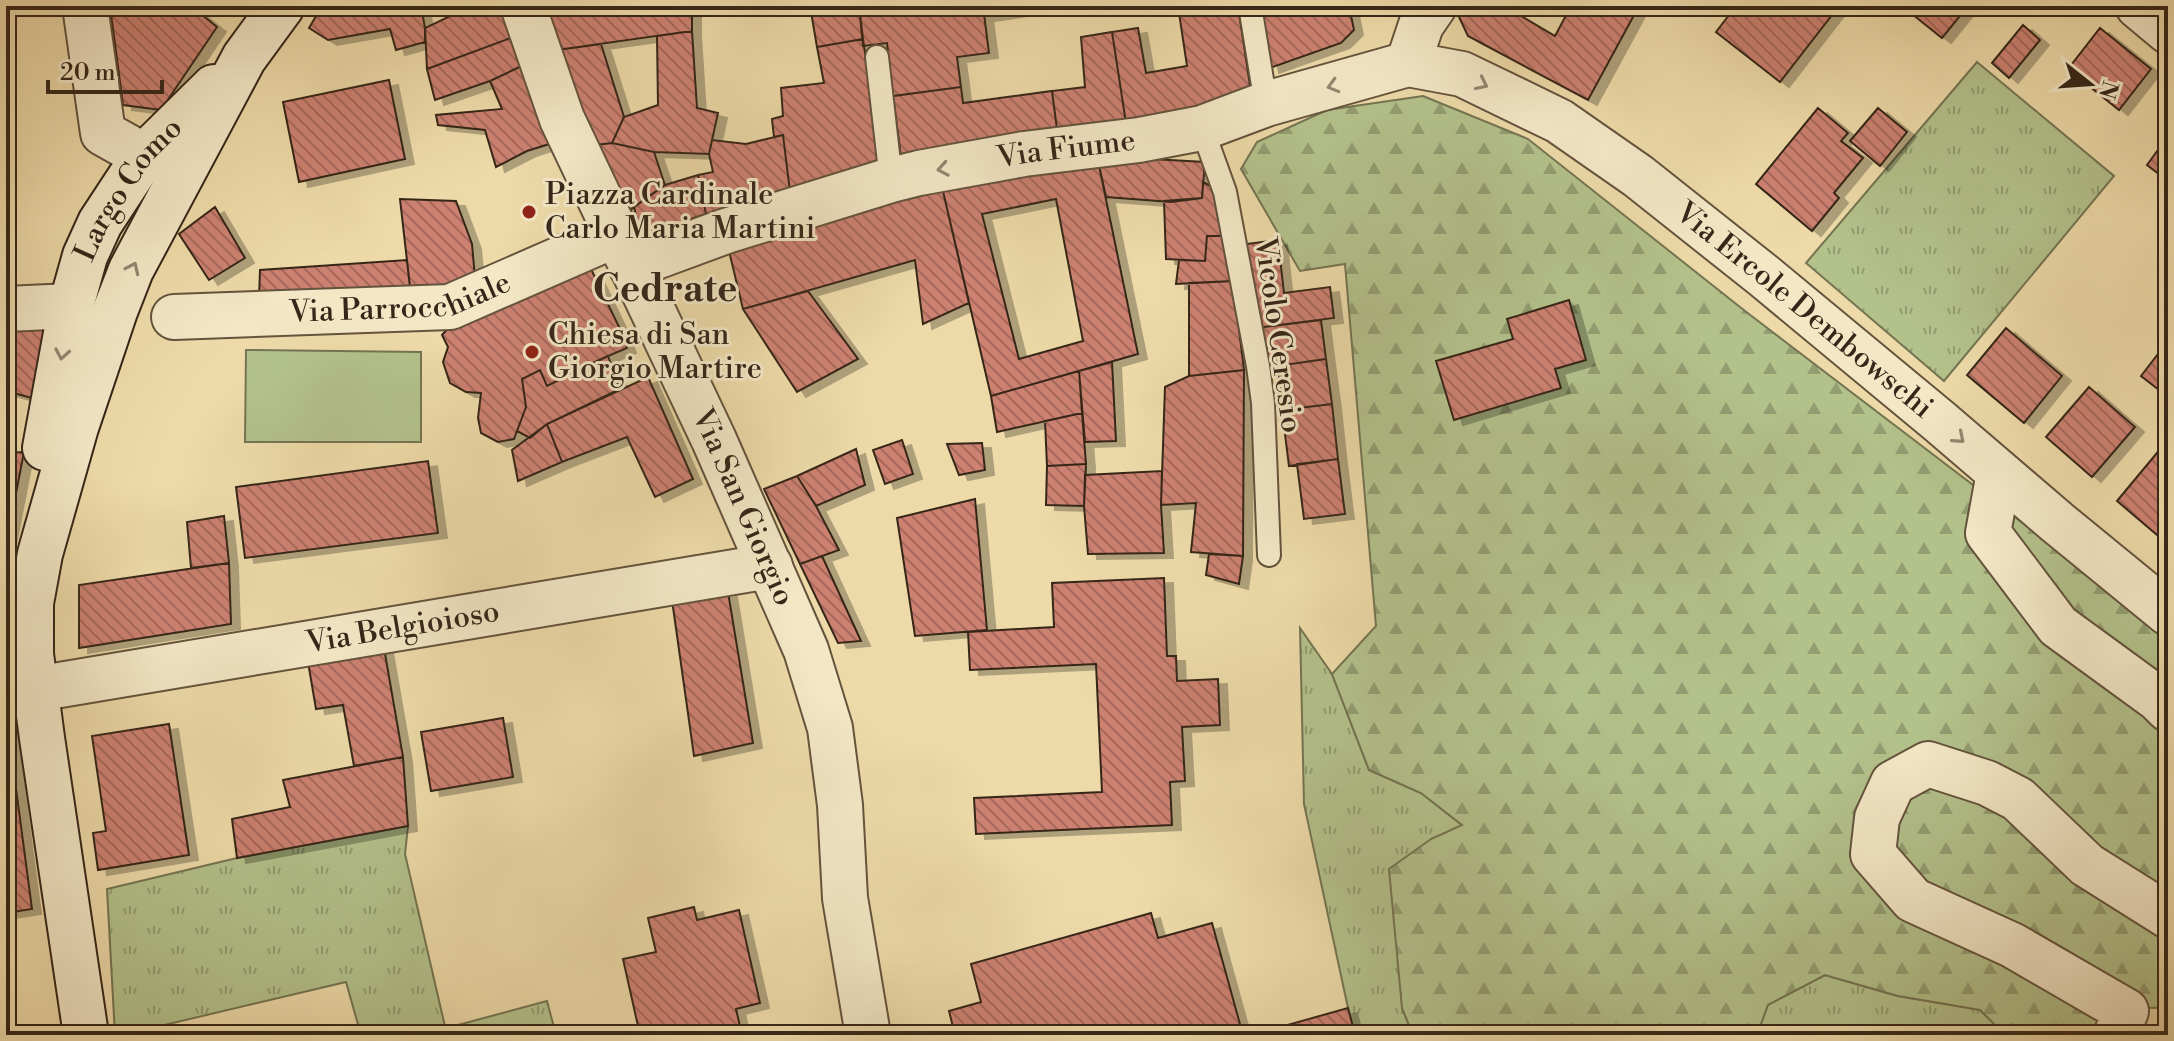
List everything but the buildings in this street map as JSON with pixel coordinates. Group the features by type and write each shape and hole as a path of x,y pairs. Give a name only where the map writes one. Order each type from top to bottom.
{"street":[{"path":"85,6 103,133 104,176 100,223"},
{"name":"Largo Como","path":"40,554 45,450 71,306 85,256 100,223 164,162 282,6"},
{"name":"Via San Giorgio","path":"523,6 562,119 714,440 806,650 830,728 840,805 845,898 868,1035"},
{"path":"1408,64 1421,25 1434,6"},
{"path":"2138,6 2168,31"},
{"name":"Via Fiume","path":"726,231 891,180 1024,154 1139,140 1202,128 1266,104 1408,64"},
{"name":"Via Ercole Dembowschi","path":"1408,64 1462,74 1559,121 1638,176 2168,613"},
{"path":"103,133 164,162"},
{"name":"Largo Como","path":"86,1035 42,738 24,667 40,554 76,427 131,270 164,162"},
{"name":"Via Parrocchiale","path":"174,317 450,307 623,250 726,231"},
{"path":"6,309 71,306"},
{"path":"1999,473 1988,533 2058,626 2168,709"},
{"name":"Via Belgioioso","path":"24,667 770,566"},
{"path":"2132,1027 2012,945 1913,900 1873,854 1877,818 1893,783 1928,764 1987,783 2018,799 2087,865 2168,916"}],"lane":[{"path":"1250,6 1266,104"},
{"path":"877,57 891,180"},
{"name":"Vicolo Ceresio","path":"1202,128 1225,192 1258,366 1263,403 1269,555"}],"green space":[{"path":"1977,62 2114,176 1944,381 1806,263"},
{"path":"1423,96 1528,139 1745,311 2133,607 2168,640 2168,1002 2159,1008 2107,1007 2097,1035 2005,1035 1980,1010 1898,996 1825,975 1768,1005 1757,1035 1413,1035 1402,1008 1389,869 1431,839 1462,825 1421,793 1369,770 1332,674 1376,626 1345,264 1300,271 1241,169 1257,142 1327,110"},
{"path":"246,350 421,352 421,442 245,442"},
{"path":"1300,628 1332,674 1369,770 1421,793 1463,826 1431,839 1402,1008 1413,1035 1355,1035 1304,804"},
{"path":"408,826 405,854 447,1035 361,1035 346,982 115,1035 107,889 237,858"},
{"path":"1825,975 1898,996 1981,1010 2005,1035 1757,1035 1767,1005"},
{"path":"547,1001 556,1035 461,1035 458,1025"}],"place":[{"name":"Piazza Cardinale Carlo Maria Martini","path":"529,212"},
{"name":"Chiesa di San Giorgio Martire","path":"532,352"}],"district":[{"name":"Cedrate","path":"665,289"}]}
